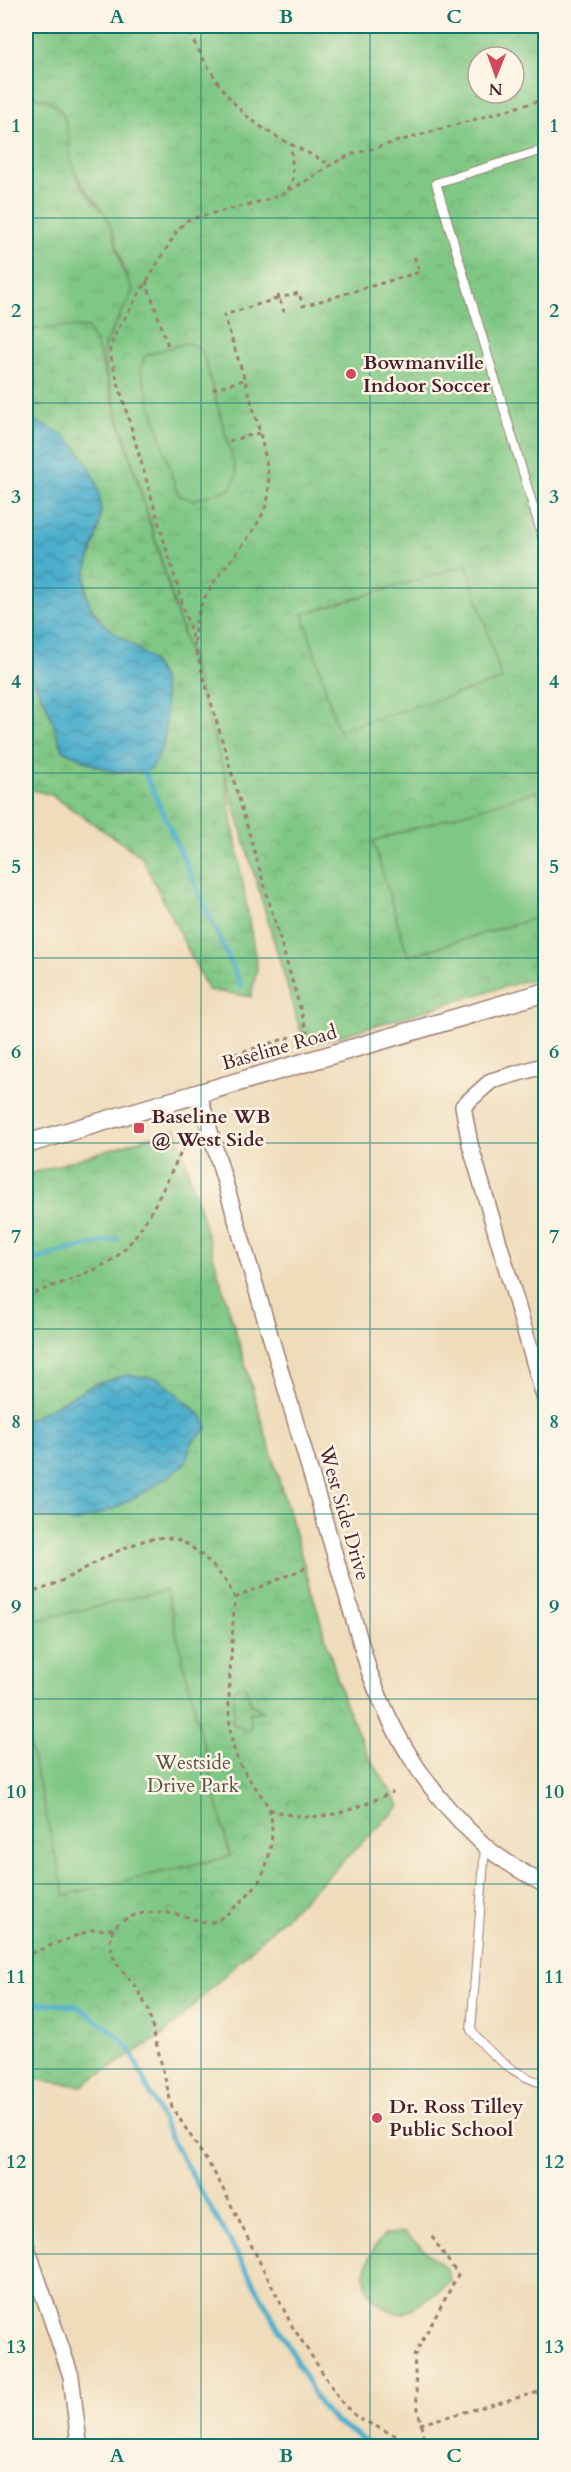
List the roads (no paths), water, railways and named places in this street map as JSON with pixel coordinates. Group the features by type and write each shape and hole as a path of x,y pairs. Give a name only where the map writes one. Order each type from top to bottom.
{"street":[{"name":"Baseline Road","path":"26,1144 546,992"},
{"path":"546,1065 491,1081 463,1106 470,1144 546,1403"},
{"name":"West Side Drive","path":"199,1094 377,1691 392,1728 426,1784 485,1847 546,1886"},
{"path":"26,2245 70,2376 79,2443 76,2446"}],"lane":[{"path":"546,149 435,183 546,549"},
{"path":"485,1847 471,2030 483,2046 520,2074 530,2081 546,2084"}],"water":[{"path":"26,421 56,430 68,439 85,459 94,477 99,496 100,517 86,574 86,594 89,603 102,622 143,653 157,669 161,678 166,710 165,731 162,747 151,769 127,772 106,769 63,750 46,704 26,667"},
{"path":"126,1375 159,1378 204,1418 207,1429 192,1442 185,1464 151,1488 113,1509 74,1523 40,1516 26,1521 26,1421 93,1385"}],"waterway":[{"path":"144,771 241,986"},
{"path":"26,1263 56,1253 117,1239"},
{"path":"26,2002 77,2006 107,2027 130,2049 170,2137 259,2292 320,2405 334,2421 374,2446"}],"place":[{"name":"Bowmanville Indoor Soccer","path":"351,374"},
{"name":"Baseline WB @ West Side","path":"139,1128"},
{"name":"Dr. Ross Tilley Public School","path":"377,2118"}],"park label":[{"name":"Westside Drive Park","path":"193,1774"}]}
